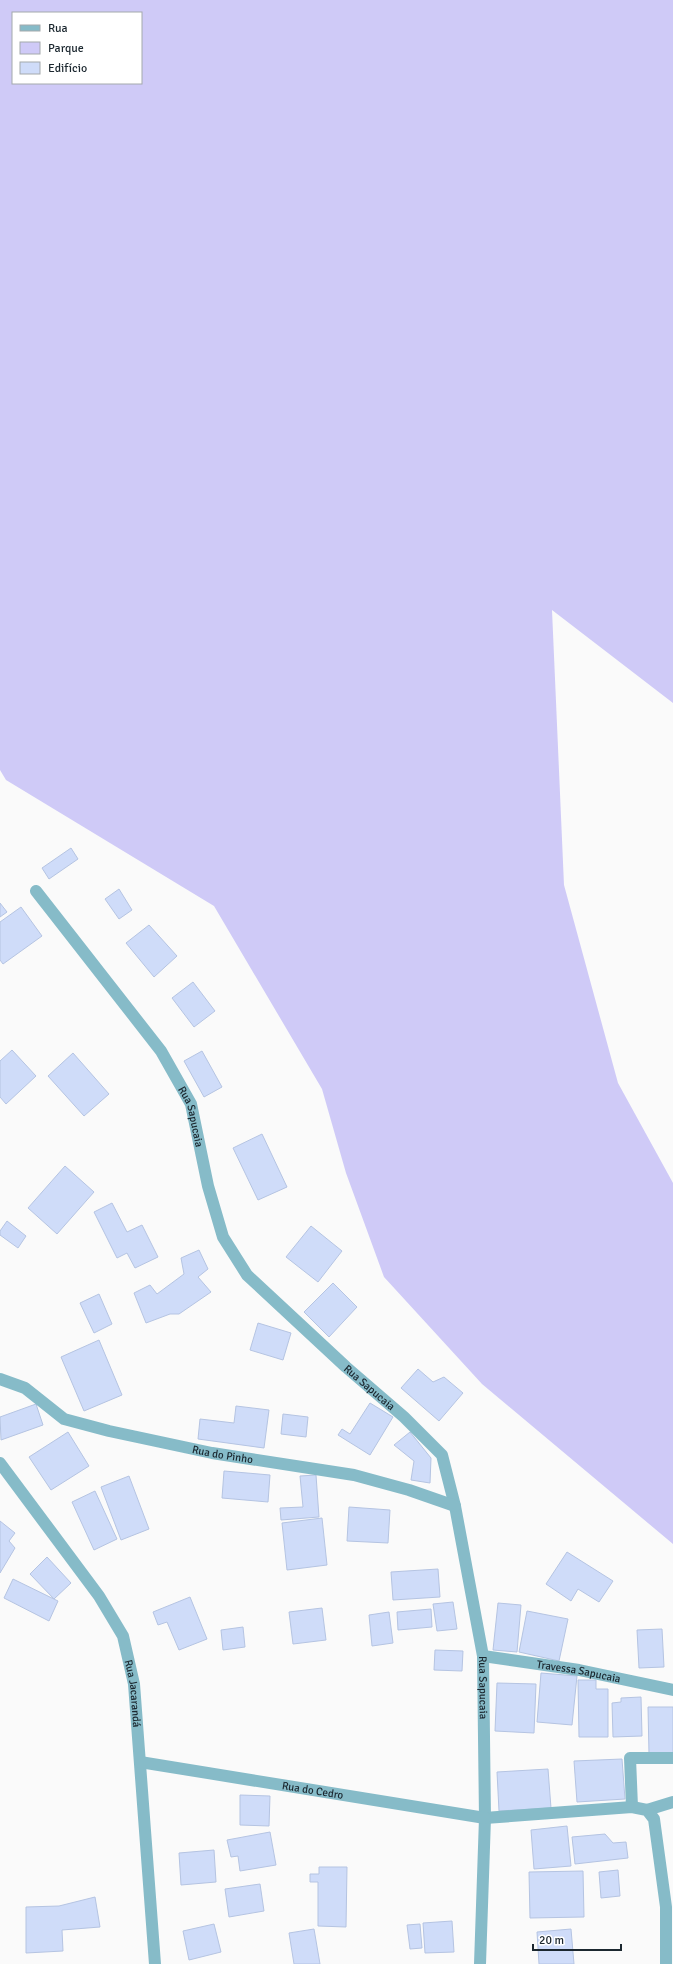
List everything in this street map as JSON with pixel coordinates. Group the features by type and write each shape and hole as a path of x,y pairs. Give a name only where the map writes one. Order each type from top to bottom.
{"street":[{"name":"Rua Sapucaia","path":"36,891 160,1051 191,1104 208,1186 223,1237 247,1275 346,1367 404,1417 442,1455 455,1506 483,1656 485,1818 480,1964"},
{"name":"Rua do Pinho","path":"0,1379 25,1388 64,1419 109,1431 212,1452 354,1475 409,1490 455,1506"},
{"name":"Rua Jacarandá","path":"0,1463 99,1596 123,1636 134,1684 155,1964"},
{"name":"Travessa Sapucaia","path":"483,1656 579,1670 673,1690"},
{"path":"632,1807 630,1758 673,1758"},
{"name":"Rua do Cedro","path":"140,1762 485,1818 632,1807 647,1810"},
{"path":"666,1964 665,1899 654,1819 647,1810 673,1802"}],"green space":[{"path":"0,0 673,0 673,703 552,610 564,885 618,1083 673,1183 673,1544 482,1384 384,1277 346,1173 322,1089 214,906 6,780 0,770"}],"building":[{"path":"71,848 78,859 49,879 42,868"},
{"path":"119,889 132,910 119,919 105,899"},
{"path":"0,903 7,912 0,917"},
{"path":"21,907 42,936 3,964 0,960 0,922"},
{"path":"149,925 177,956 154,977 126,943"},
{"path":"193,982 215,1011 194,1027 172,998"},
{"path":"12,1050 36,1076 6,1104 0,1097 0,1061"},
{"path":"202,1051 222,1087 204,1097 184,1061"},
{"path":"73,1053 109,1094 84,1116 48,1076"},
{"path":"262,1134 287,1187 258,1200 233,1148"},
{"path":"65,1166 94,1192 57,1234 28,1208"},
{"path":"112,1203 127,1232 142,1225 158,1257 135,1268 127,1253 117,1258 94,1212"},
{"path":"7,1221 26,1236 18,1248 0,1235 0,1231"},
{"path":"311,1226 342,1251 318,1282 286,1257"},
{"path":"199,1250 208,1269 198,1277 211,1292 179,1314 170,1314 146,1323 134,1293 150,1285 157,1294 184,1274 181,1258"},
{"path":"333,1283 357,1307 329,1337 304,1312"},
{"path":"99,1294 112,1324 94,1333 80,1303"},
{"path":"258,1323 291,1333 283,1360 250,1350"},
{"path":"99,1340 122,1395 84,1411 61,1357"},
{"path":"418,1369 433,1382 444,1377 463,1393 439,1421 401,1388"},
{"path":"370,1403 393,1417 370,1455 338,1435 342,1429 350,1434"},
{"path":"36,1404 43,1425 1,1440 0,1417"},
{"path":"236,1406 269,1410 264,1448 198,1439 200,1419 234,1423"},
{"path":"283,1414 308,1417 306,1437 281,1434"},
{"path":"68,1432 89,1466 51,1490 29,1457"},
{"path":"410,1432 431,1458 430,1483 411,1480 414,1461 394,1445"},
{"path":"224,1471 270,1475 268,1502 222,1498"},
{"path":"316,1475 319,1517 281,1520 280,1508 303,1507 300,1476"},
{"path":"129,1476 149,1529 121,1540 101,1487"},
{"path":"95,1491 117,1539 94,1550 72,1502"},
{"path":"349,1507 390,1510 388,1543 347,1541"},
{"path":"322,1518 327,1565 287,1570 282,1523"},
{"path":"0,1521 15,1533 9,1541 15,1548 0,1573"},
{"path":"567,1552 613,1581 599,1602 578,1589 571,1601 546,1584"},
{"path":"47,1557 71,1583 54,1599 30,1574"},
{"path":"438,1569 440,1597 393,1600 391,1572"},
{"path":"13,1579 58,1601 49,1621 4,1598"},
{"path":"190,1597 207,1639 179,1650 167,1622 158,1625 153,1612"},
{"path":"453,1602 457,1629 437,1631 433,1604"},
{"path":"498,1603 521,1605 517,1652 493,1650"},
{"path":"322,1608 326,1640 293,1644 289,1612"},
{"path":"431,1609 432,1627 398,1630 397,1612"},
{"path":"527,1611 568,1619 559,1661 519,1652"},
{"path":"389,1612 393,1643 372,1646 369,1615"},
{"path":"243,1627 245,1647 223,1650 221,1630"},
{"path":"662,1629 664,1667 639,1668 637,1630"},
{"path":"435,1650 463,1651 462,1671 434,1670"},
{"path":"541,1673 577,1676 572,1725 537,1722"},
{"path":"578,1680 596,1680 596,1689 608,1689 608,1737 579,1737"},
{"path":"497,1683 536,1684 534,1733 495,1731"},
{"path":"641,1697 642,1736 613,1737 612,1703 621,1702 621,1698"},
{"path":"648,1707 673,1707 673,1754 649,1754"},
{"path":"622,1759 625,1799 577,1802 574,1761"},
{"path":"548,1769 551,1808 499,1811 497,1772"},
{"path":"240,1795 270,1796 269,1826 240,1825"},
{"path":"567,1826 571,1866 534,1869 531,1830"},
{"path":"270,1832 276,1865 240,1871 238,1856 231,1857 227,1840"},
{"path":"605,1834 613,1843 626,1842 628,1858 575,1864 572,1837"},
{"path":"214,1850 216,1882 181,1885 179,1853"},
{"path":"319,1867 347,1867 346,1927 318,1926 318,1882 310,1882 310,1874 319,1874"},
{"path":"618,1870 620,1896 601,1898 599,1872"},
{"path":"583,1871 584,1917 530,1918 529,1872"},
{"path":"260,1884 264,1911 229,1917 225,1889"},
{"path":"95,1897 100,1927 62,1930 63,1951 26,1953 26,1907 59,1906"},
{"path":"452,1921 454,1952 425,1953 423,1923"},
{"path":"214,1924 221,1952 189,1960 183,1931"},
{"path":"420,1924 422,1948 410,1949 407,1925"},
{"path":"314,1929 320,1964 294,1964 289,1933"},
{"path":"571,1929 574,1964 539,1964 537,1932"}]}
